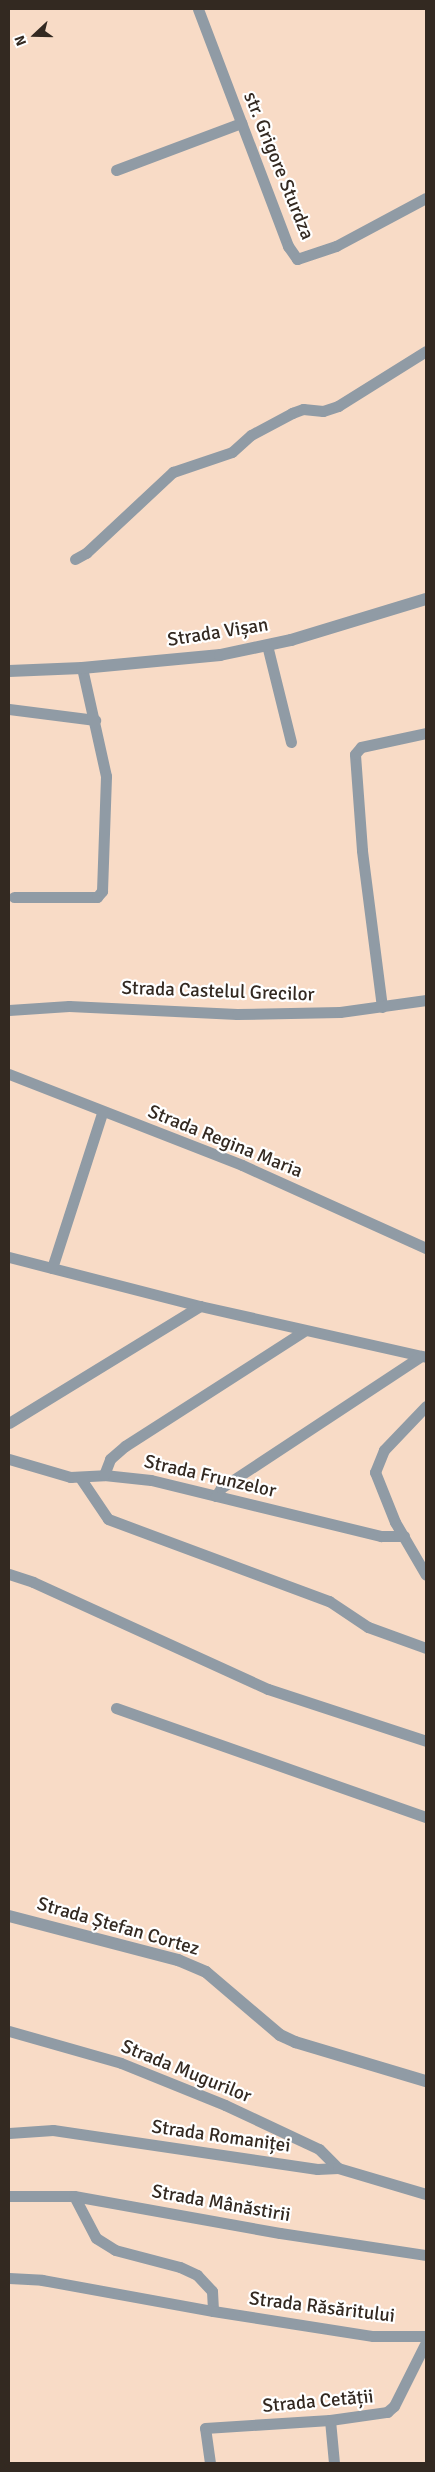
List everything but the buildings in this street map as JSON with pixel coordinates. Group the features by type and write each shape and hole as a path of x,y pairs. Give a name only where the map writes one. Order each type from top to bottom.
{"street":[{"name":"str. Grigore Sturdza","path":"198,9 288,246 297,259 336,246 426,198"},
{"path":"116,170 241,122"},
{"path":"75,559 86,554 173,472 232,452 251,435 292,413 303,410 323,411 338,406 426,351"},
{"name":"Strada Vișan","path":"9,671 82,668 220,655 267,646 426,599"},
{"path":"267,646 291,742"},
{"path":"14,897 97,897 102,891 106,776 96,720 82,668"},
{"path":"9,709 96,720"},
{"path":"382,1007 362,850 355,754 368,745 426,733"},
{"name":"Strada Castelul Grecilor","path":"9,1010 136,1007 237,1014 340,1012 426,1000"},
{"name":"Strada Regina Maria","path":"9,1074 102,1112 242,1165 426,1248"},
{"path":"52,1268 102,1112"},
{"path":"9,1257 200,1306 423,1357"},
{"path":"9,1423 200,1306"},
{"path":"104,1475 110,1459 124,1446 304,1331"},
{"path":"216,1496 221,1488 423,1357"},
{"path":"426,1406 384,1450 375,1472 381,1493 426,1576"},
{"name":"Strada Frunzelor","path":"9,1459 81,1479 104,1475 150,1480 381,1536 404,1536"},
{"path":"81,1479 108,1519 329,1601 368,1627 426,1648"},
{"path":"9,1574 33,1582 268,1689 426,1741"},
{"path":"116,1708 426,1817"},
{"name":"Strada Ștefan Cortez","path":"9,1916 178,1960 206,1972 280,2035 295,2042 426,2080"},
{"name":"Strada Mugurilor","path":"9,2031 121,2063 225,2105 319,2149 338,2168"},
{"name":"Strada Romaniței","path":"9,2133 53,2130 317,2169 338,2168 426,2194"},
{"name":"Strada Mânăstirii","path":"9,2196 74,2196 280,2233 426,2255"},
{"path":"74,2196 89,2228 100,2241 115,2250 180,2267 197,2275 212,2291 213,2310"},
{"name":"Strada Răsăritului","path":"9,2278 42,2280 373,2336 426,2336"},
{"name":"Strada Cetății","path":"210,2463 205,2428 330,2420 387,2412 394,2406 426,2342"},
{"path":"330,2420 334,2463"}]}
